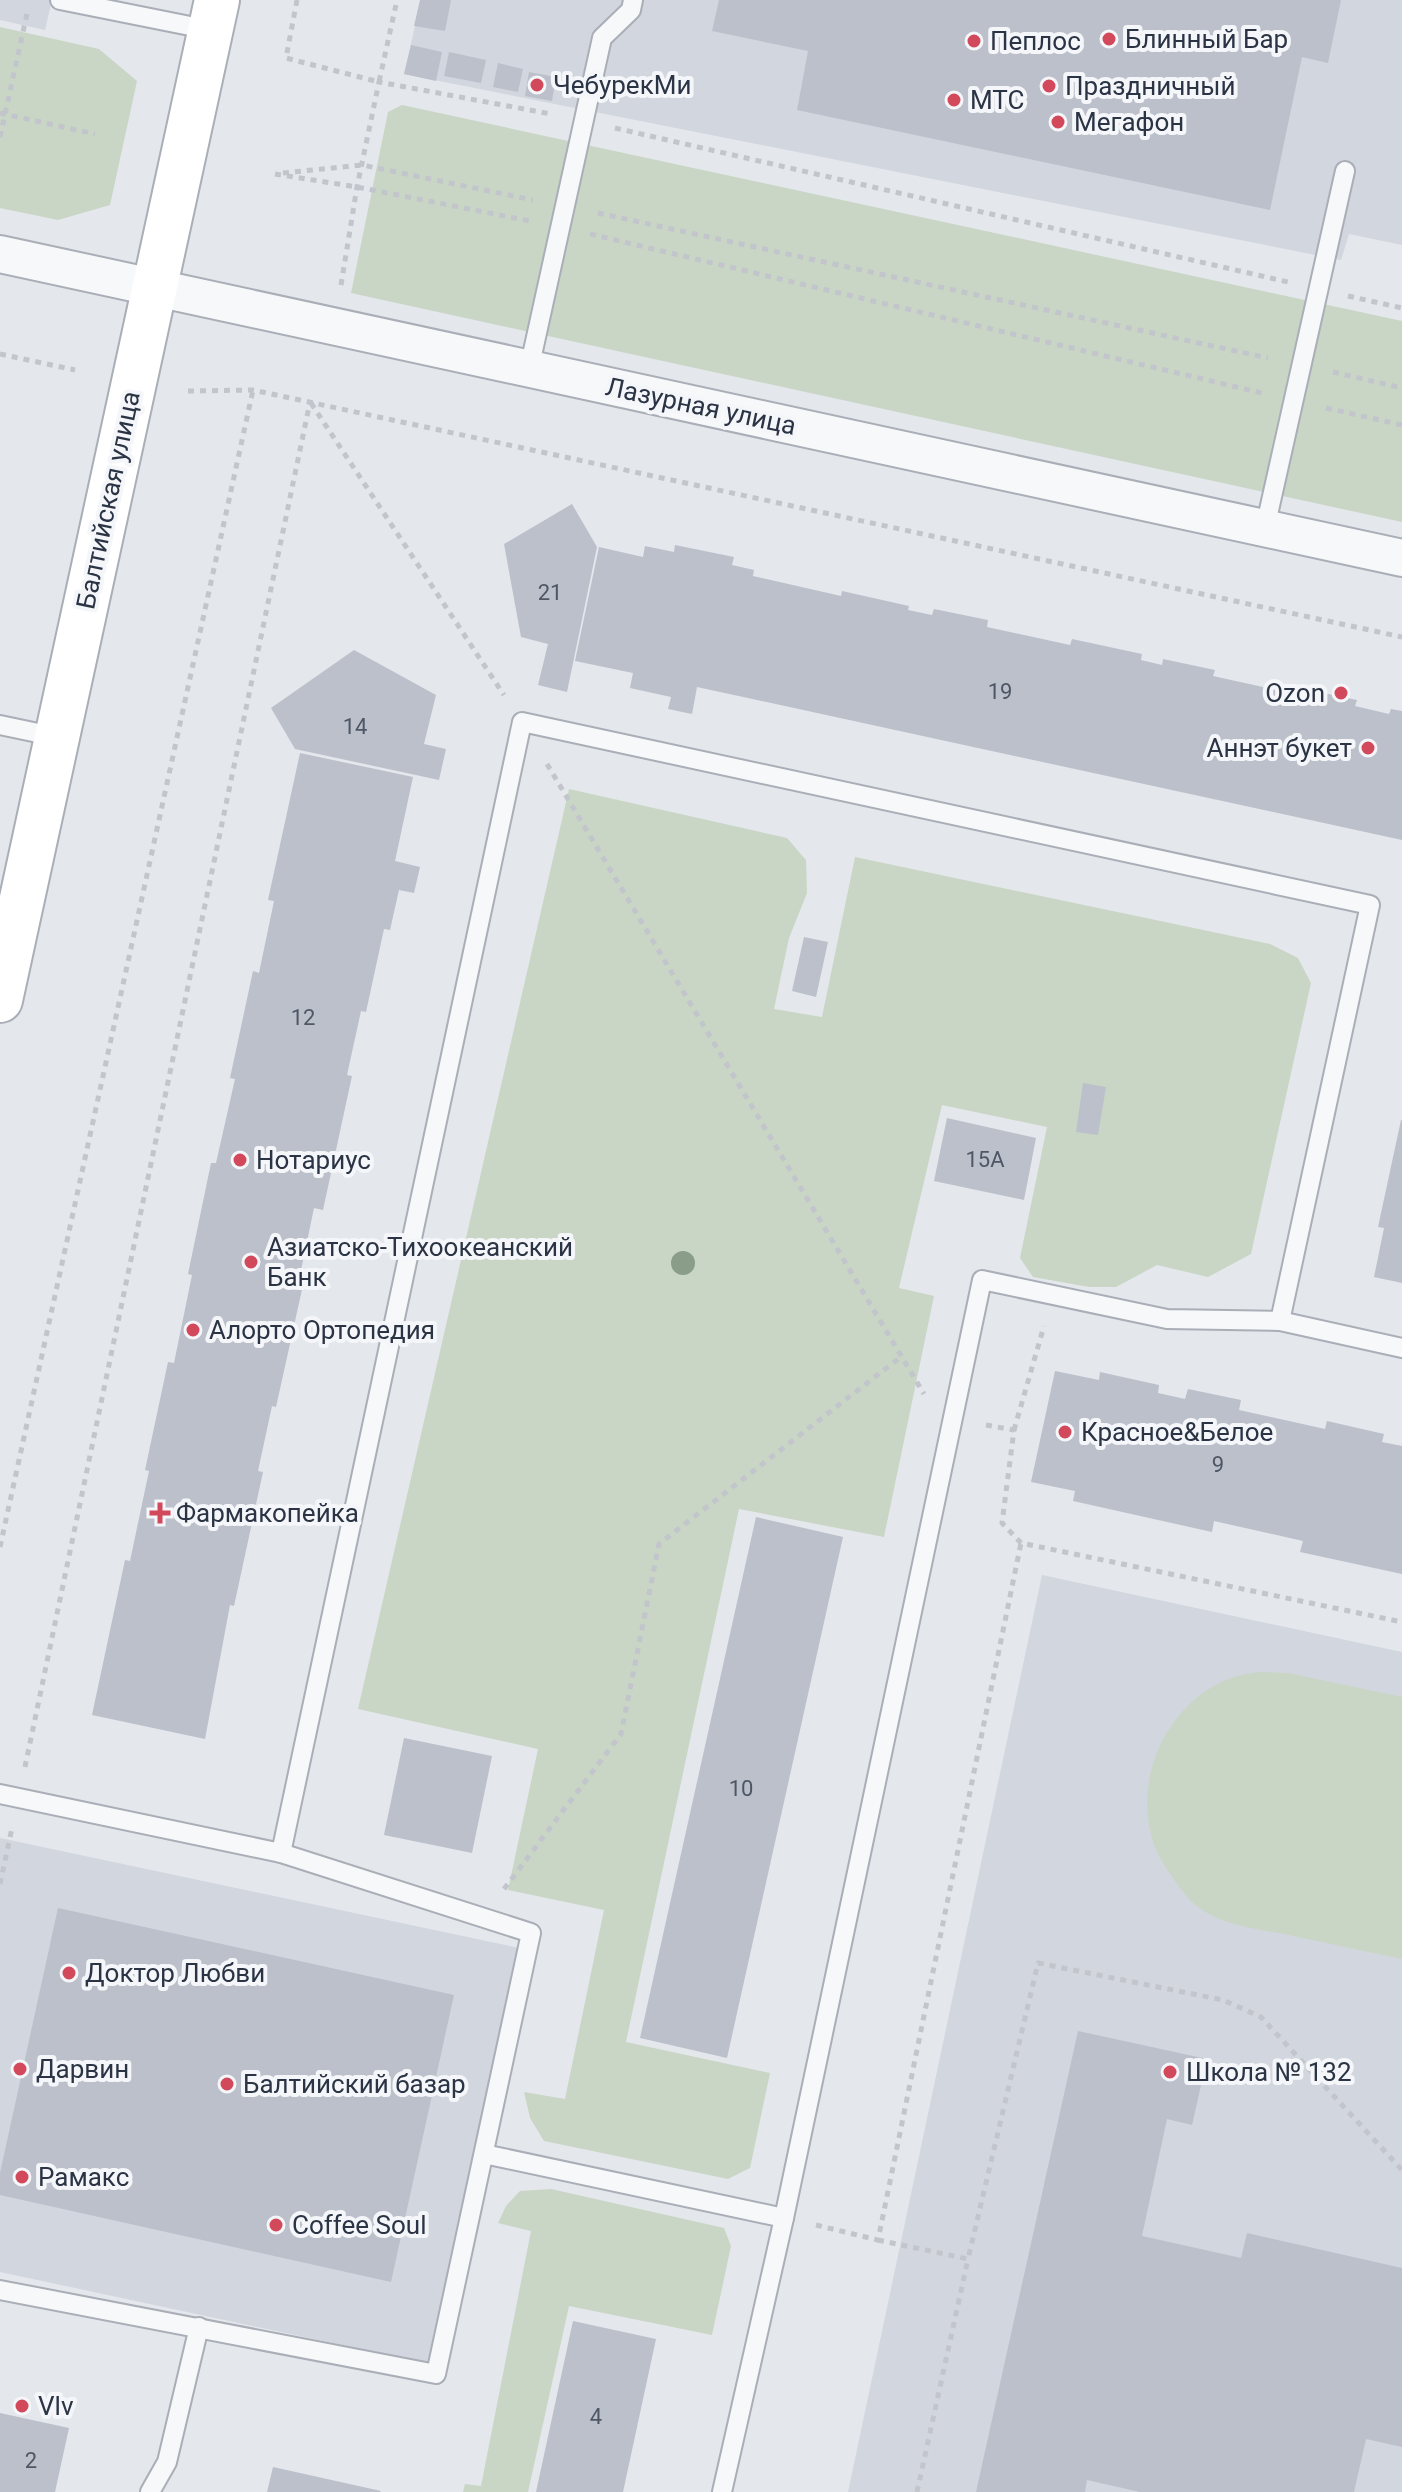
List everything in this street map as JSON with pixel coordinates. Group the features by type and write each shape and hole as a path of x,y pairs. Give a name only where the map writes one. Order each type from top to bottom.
{"main road":[{"name":"Балтийская улица","path":"0,1000 6,946 57,737 213,15"}],"street":[{"name":"Лазурная улица","path":"0,254 1402,558"}],"lane":[{"path":"60,0 213,15"},
{"path":"529,369 602,38 631,10 633,0"},
{"path":"1265,528 1345,171"},
{"path":"281,1853 522,722 1370,905 1280,1321"},
{"path":"0,725 57,737"},
{"path":"722,2492 784,2218 982,1280 1167,1319 1280,1321 1402,1348"},
{"path":"0,2290 436,2374 531,1933 281,1853 9,1796"},
{"path":"484,2154 784,2218"},
{"path":"150,2492 167,2462 199,2327"}],"path":[{"path":"0,137 30,0"},
{"path":"297,0 286,58 379,82 584,121 1402,308"},
{"path":"340,292 357,187 397,0"},
{"path":"3,114 95,134"},
{"path":"1402,388 362,165 275,174 559,227 1402,425"},
{"path":"0,354 75,370"},
{"path":"0,1547 253,390"},
{"path":"188,391 253,390 1402,637"},
{"path":"310,402 522,722 902,1356 951,1427 1014,1430"},
{"path":"0,1884 9,1796 310,402"},
{"path":"1053,1294 1014,1430 1002,1523 1021,1543 1402,1622"},
{"path":"483,1917 621,1734 659,1544 902,1356"},
{"path":"878,2240 1021,1543"},
{"path":"917,2492 1038,1963 1223,2000 1261,2017 1402,2170"},
{"path":"784,2218 968,2259"}],"shaded area":[{"path":"0,0 52,0 45,30 0,20"},
{"path":"421,0 1402,0 1402,245 1349,234 1341,260 404,74"},
{"name":"Школа № 132","path":"1042,1575 1402,1652 1402,2492 848,2492"},
{"path":"0,1838 519,1948 431,2364 0,2272"}],"green space":[{"path":"0,27 99,49 137,81 110,205 58,220 0,208"},
{"path":"402,105 1402,321 1402,522 351,293 388,112"},
{"path":"569,789 787,838 806,860 807,893 789,938 774,1009 822,1017 855,857 1270,944 1298,958 1311,983 1251,1254 1208,1277 1157,1265 1116,1287 1089,1287 1033,1277 1020,1258 1047,1127 942,1105 899,1288 934,1296 884,1537 739,1509 626,2042 770,2073 750,2168 728,2179 544,2141 530,2118 524,2092 565,2099 604,1910 508,1890 538,1749 358,1709"},
{"path":"1262,1672 1288,1673 1402,1697 1402,1959 1218,1918 1190,1900 1155,1847 1148,1818 1148,1788 1155,1759 1167,1732 1185,1709 1207,1690 1233,1678"},
{"path":"551,2189 724,2228 731,2246 712,2335 569,2306 528,2492 463,2492 465,2484 481,2486 531,2231 498,2223 506,2206 520,2191"}],"building":[{"path":"420,0 451,0 445,31 414,26"},
{"name":"Праздничный","path":"719,0 1341,0 1328,63 1302,57 1270,210 797,110 808,51 712,31"},
{"path":"411,45 442,52 436,81 404,74"},
{"path":"449,52 486,60 481,83 444,76"},
{"path":"498,63 523,69 518,92 493,87"},
{"path":"529,72 556,77 552,101 525,96"},
{"path":"572,504 597,547 567,692 538,685 548,644 521,637 504,544"},
{"path":"675,545 734,557 732,565 754,570 753,576 841,596 842,591 909,606 908,610 932,615 934,609 988,620 987,627 1070,645 1072,639 1142,654 1141,660 1162,665 1163,659 1215,670 1213,676 1299,695 1300,688 1357,700 1355,706 1389,714 1391,709 1402,711 1402,840 697,687 692,714 668,709 671,697 630,688 633,673 575,661 599,547 643,557 645,546 674,552"},
{"path":"354,650 436,695 424,744 446,749 439,780 295,749 271,708"},
{"path":"300,753 413,777 395,861 420,867 414,893 399,890 390,930 384,929 366,1012 361,1011 347,1075 352,1076 323,1210 314,1208 300,1275 305,1276 276,1407 272,1406 258,1471 263,1472 234,1606 230,1605 205,1739 92,1715 125,1560 130,1561 168,1362 174,1363 192,1275 188,1274 211,1163 216,1163 235,1079 230,1078 253,971 259,973 274,901 268,900"},
{"path":"804,937 828,942 816,997 792,991"},
{"path":"1083,1083 1106,1087 1098,1135 1076,1132"},
{"path":"947,1118 1036,1138 1024,1200 934,1181"},
{"path":"1401,1120 1402,1283 1374,1277 1384,1228 1378,1227"},
{"path":"1055,1371 1099,1380 1100,1372 1159,1385 1158,1393 1185,1399 1188,1389 1241,1400 1239,1410 1325,1429 1327,1421 1384,1434 1382,1442 1402,1446 1402,1574 1300,1552 1303,1541 1214,1521 1212,1532 1073,1501 1075,1491 1031,1482"},
{"path":"756,1517 843,1537 727,2058 640,2038"},
{"path":"404,1738 492,1756 472,1853 384,1835"},
{"name":"Балтийский базар","path":"58,1908 454,1995 391,2282 0,2195 0,2173"},
{"path":"1078,2031 1207,2059 1192,2125 1167,2119 1142,2236 1241,2258 1247,2233 1402,2268 1402,2447 1366,2439 1354,2492 1140,2492 1087,2480 1085,2492 976,2492"},
{"path":"573,2321 656,2339 623,2492 536,2492"},
{"path":"0,2413 69,2428 55,2492 0,2492"},
{"path":"273,2467 381,2491 267,2492"}],"place":[{"name":"Блинный Бар","path":"1109,39"},
{"name":"Пеплос","path":"974,41"},
{"name":"ЧебурекМи","path":"537,85"},
{"name":"Праздничный","path":"1049,86"},
{"name":"МТС","path":"954,100"},
{"name":"Мегафон","path":"1058,122"},
{"name":"Ozon","path":"1341,693"},
{"name":"Аннэт букет","path":"1368,748"},
{"name":"Нотариус","path":"240,1160"},
{"name":"Азиатско-Тихоокеанский Банк","path":"251,1262"},
{"name":"Алорто Ортопедия","path":"193,1330"},
{"name":"Красное&Белое","path":"1065,1432"},
{"name":"Фармакопейка","path":"160,1513"},
{"name":"Доктор Любви","path":"69,1973"},
{"name":"Дарвин","path":"20,2069"},
{"name":"Школа № 132","path":"1170,2072"},
{"name":"Балтийский базар","path":"227,2084"},
{"name":"Рамакс","path":"22,2177"},
{"name":"Coffee Soul","path":"276,2225"},
{"name":"Vlv","path":"22,2406"}]}
